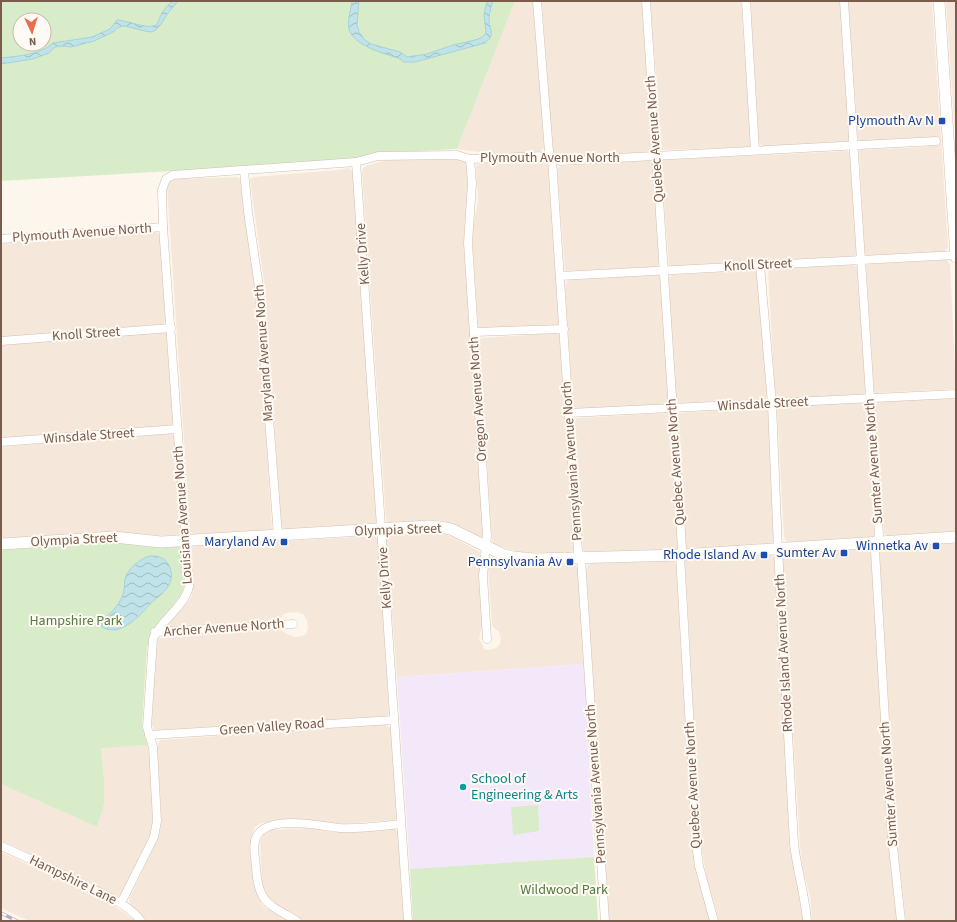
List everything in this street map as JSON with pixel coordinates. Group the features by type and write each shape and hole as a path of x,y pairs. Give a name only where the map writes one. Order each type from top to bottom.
{"street":[{"name":"Pennsylvania Avenue North","path":"537,1 549,152 552,159 578,551 581,559 605,921"},
{"name":"Quebec Avenue North","path":"646,1 682,548 680,555 698,866 714,921"},
{"path":"746,1 755,150"},
{"name":"Sumter Avenue North","path":"844,1 879,534 875,551 875,559 892,838 901,921"},
{"path":"939,1 952,135 956,256"},
{"name":"Plymouth Avenue North","path":"166,179 173,175 356,162 378,156 457,155 470,159 545,156 560,161 936,141"},
{"name":"Oregon Avenue North","path":"470,159 472,183 468,243 488,536 483,576 487,639"},
{"name":"Kelly Drive","path":"356,162 408,921"},
{"name":"Maryland Avenue North","path":"244,171 248,212 259,287 278,536"},
{"name":"Louisiana Avenue North","path":"155,632 187,594 189,580 163,227 162,190 166,179"},
{"name":"Plymouth Avenue North","path":"1,239 163,227"},
{"name":"Knoll Street","path":"560,276 956,256"},
{"name":"Rhode Island Avenue North","path":"760,265 772,404 794,844 806,907 807,921"},
{"name":"Knoll Street","path":"1,341 171,328"},
{"path":"474,332 564,329"},
{"name":"Winsdale Street","path":"569,413 956,394"},
{"name":"Winsdale Street","path":"1,442 177,429"},
{"name":"Olympia Street","path":"1,544 114,537 161,542 440,527 451,529 502,554 513,557 534,559 581,559 680,555 956,537"},
{"name":"Archer Avenue North","path":"155,632 293,624"},
{"path":"121,903 154,837 157,821 153,746 147,727 152,647 155,632"},
{"name":"Green Valley Road","path":"149,735 394,720"},
{"path":"297,921 266,902 258,889 254,845 259,832 271,825 304,823 340,828 401,824"},
{"name":"Hampshire Lane","path":"1,846 64,874 121,903 130,909 141,921"}],"shaded area":[{"path":"515,1 533,1 545,147 539,152 493,154 457,149"},
{"path":"542,1 642,1 653,148 649,152 556,156 552,150"},
{"path":"650,1 741,1 751,143 749,147 662,150"},
{"path":"750,1 840,1 850,140 848,142 762,147 759,142"},
{"path":"848,1 932,1 948,247 944,252 868,256 865,253 859,151 925,147 925,138 859,141"},
{"path":"946,1 956,1 956,125 954,122"},
{"path":"847,151 850,154 857,254 854,256 669,265 662,161"},
{"path":"390,159 463,160 467,166 468,204 464,230 464,242 483,533 482,536 479,537 444,521 433,520 387,523 386,519 362,173 363,168 366,166"},
{"path":"544,160 548,163 560,321 555,326 480,329 478,326 472,234 478,201 476,167 481,163"},
{"path":"649,160 653,164 659,265 656,267 565,270 557,169 561,166"},
{"path":"349,168 353,172 378,521 374,524 285,530 281,526 265,289 250,180 253,177"},
{"path":"238,177 241,181 257,299 272,529 270,531 193,534 190,530 167,187 173,179"},
{"path":"156,232 161,236 166,321 163,324 1,337 1,244"},
{"path":"947,260 950,264 956,389 875,393 866,266 869,264"},
{"path":"853,265 857,267 865,393 862,395 778,399 775,394 768,271 770,269"},
{"path":"757,270 760,274 766,398 678,403 676,399 668,278 672,275"},
{"path":"658,275 661,278 668,404 575,409 573,406 565,285 569,280"},
{"path":"163,332 167,333 172,425 1,438 1,345"},
{"path":"556,333 560,336 574,548 573,551 570,552 522,553 496,545 493,543 492,539 479,342 481,338"},
{"path":"953,398 956,401 956,533 888,537 884,533 875,406 879,402"},
{"path":"863,402 866,405 874,536 872,538 787,542 784,537 778,408 780,406"},
{"path":"765,408 769,411 775,540 771,544 687,548 685,544 678,414"},
{"path":"667,413 671,418 678,549 675,551 587,554 583,550 576,419"},
{"path":"171,433 174,436 181,532 179,535 1,541 1,447"},
{"path":"439,532 453,537 480,553 479,571 483,624 479,638 484,649 488,650 496,648 500,644 501,639 499,632 493,627 492,623 488,567 488,562 491,559 517,565 576,566 578,569 584,664 397,677 386,539 390,535"},
{"path":"375,536 379,539 389,714 387,716 154,729 152,725 155,655 158,640 160,638 279,629 295,637 306,634 308,628 304,615 298,612 285,613 279,620 170,627 168,625 169,623 188,602 192,595 193,546"},
{"path":"956,542 956,921 906,921 897,844 879,551 881,547"},
{"path":"867,548 871,551 898,921 812,921 810,896 802,866 800,846 782,557 786,553"},
{"path":"769,554 774,557 789,805 803,921 719,921 708,884 701,847 685,563 686,560"},
{"path":"675,561 676,565 694,860 696,874 710,921 609,921 586,569 588,565 592,563"},
{"path":"584,664 594,857 410,869 397,677"},
{"path":"384,724 391,728 397,817 395,820 341,824 298,820 261,823 255,827 252,834 253,878 257,894 263,906 287,921 146,921 143,916 131,905 129,901 130,897 159,837 161,811 157,747 160,740"},
{"path":"148,745 154,809 151,832 122,893 118,896 113,895 1,841 1,784 97,827 104,778 101,747"},
{"path":"308,828 348,832 394,829 398,831 405,921 304,921 273,903 267,895 262,882 260,842 262,836 268,830"},
{"path":"1,852 110,903 136,921 29,921 1,908"}],"green space":[{"path":"1,1 515,1 457,149 380,153 339,161 1,181"},
{"name":"Hampshire Park","path":"115,542 181,547 184,586 183,592 153,632 147,647 142,726 148,745 101,748 104,778 104,804 97,827 1,784 1,550"},
{"path":"538,805 539,831 513,835 511,807"},
{"name":"Wildwood Park","path":"594,857 598,921 413,921 410,869"}],"water":[{"path":"173,1 178,1 156,30 151,32 125,26 119,27 113,32 94,41 71,47 55,47 52,50 53,43 92,37 110,29 117,20 144,26 154,26 157,24 164,9"},
{"path":"352,1 359,1 357,25 359,32 365,40 371,44 400,52 407,57 427,54 453,45 481,38 486,33 484,14 487,1 493,1 489,17 491,37 485,43 415,62 403,62 401,59 363,45 352,35 348,22"},
{"path":"35,52 50,52 33,59 1,64 1,58 21,56"},
{"path":"146,557 161,557 168,563 171,570 171,581 167,588 130,624 116,630 109,630 102,627 102,621 122,598 128,571"}],"railway":[{"path":"1,913 17,921"}],"place":[{"name":"Plymouth Av N","path":"942,121"},
{"name":"Maryland Av","path":"284,542"},
{"name":"Winnetka Av","path":"936,546"},
{"name":"Sumter Av","path":"844,553"},
{"name":"Rhode Island Av","path":"764,555"},
{"name":"Pennsylvania Av","path":"570,562"},
{"name":"School of Engineering & Arts","path":"463,787"}]}
